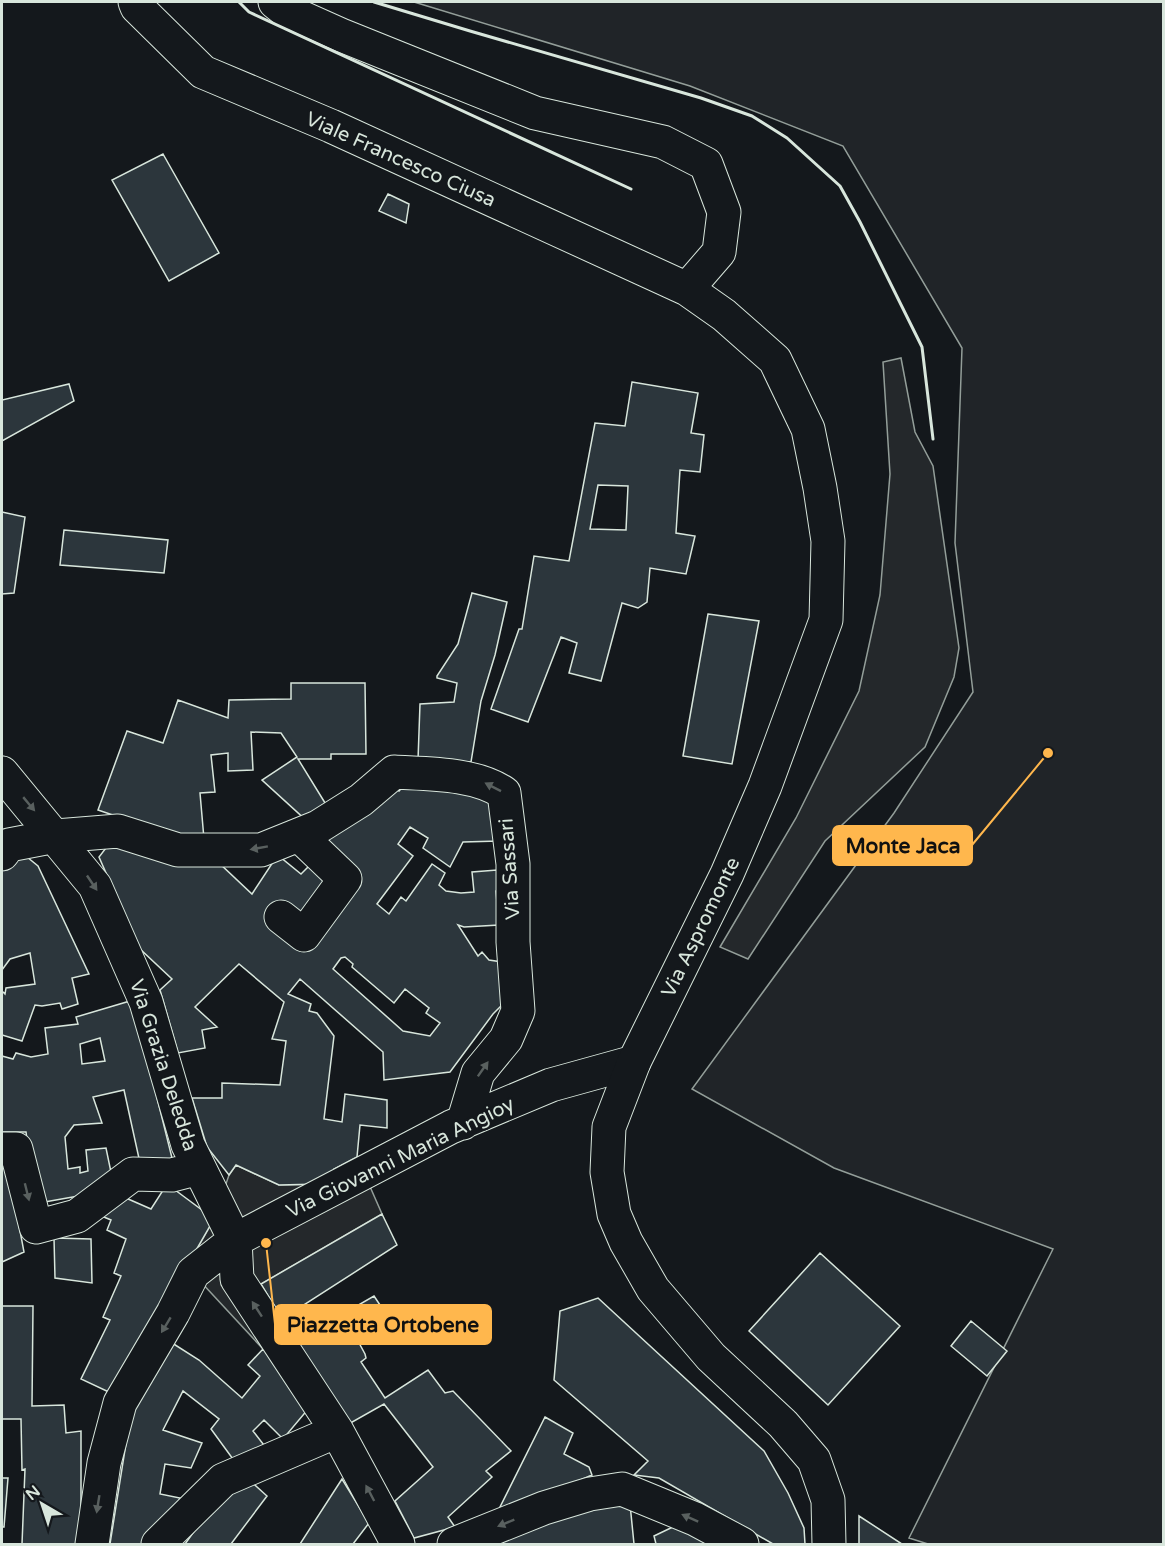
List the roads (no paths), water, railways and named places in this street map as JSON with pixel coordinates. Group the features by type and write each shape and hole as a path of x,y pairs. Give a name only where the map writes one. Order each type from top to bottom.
{"street":[{"name":"Viale Francesco Ciusa","path":"135,2 137,7 203,72 342,131 687,289"},
{"path":"275,2 285,10 341,35 535,113 663,142 706,164 724,212 719,252 687,289"},
{"name":"Via Aspromonte","path":"687,289 724,315 775,360 808,429 828,541 826,620 765,786 727,874 634,1062 609,1126 607,1172 614,1214 626,1242 653,1289 711,1357 783,1424 813,1460 828,1500 829,1545"},
{"name":"Via Sassari","path":"2,854 9,845 56,836 118,831 178,850 261,850 318,827 361,800 394,772 443,775 491,784 504,793 513,864 513,942 518,1011 506,1039 478,1072 463,1123"},
{"name":"Via Grazia Deledda","path":"2,773 95,886 146,1002 188,1145 228,1226"},
{"path":"281,917 304,935 345,879 298,835"},
{"name":"Via Giovanni Maria Angioy","path":"92,1545 104,1463 120,1403 173,1313 193,1273 228,1226 270,1222 463,1123 551,1084 634,1062"},
{"path":"2,1149 16,1149 36,1227 77,1216 133,1174 172,1175 199,1167"},
{"path":"228,1226 237,1279 338,1431 398,1545"},
{"path":"158,1545 223,1480 338,1431"},
{"path":"454,1545 544,1508 590,1494 622,1489 695,1519 742,1545"}],"place":[{"name":"Monte Jaca","path":"1048,753"},
{"name":"Piazzetta Ortobene","path":"266,1243"}]}
